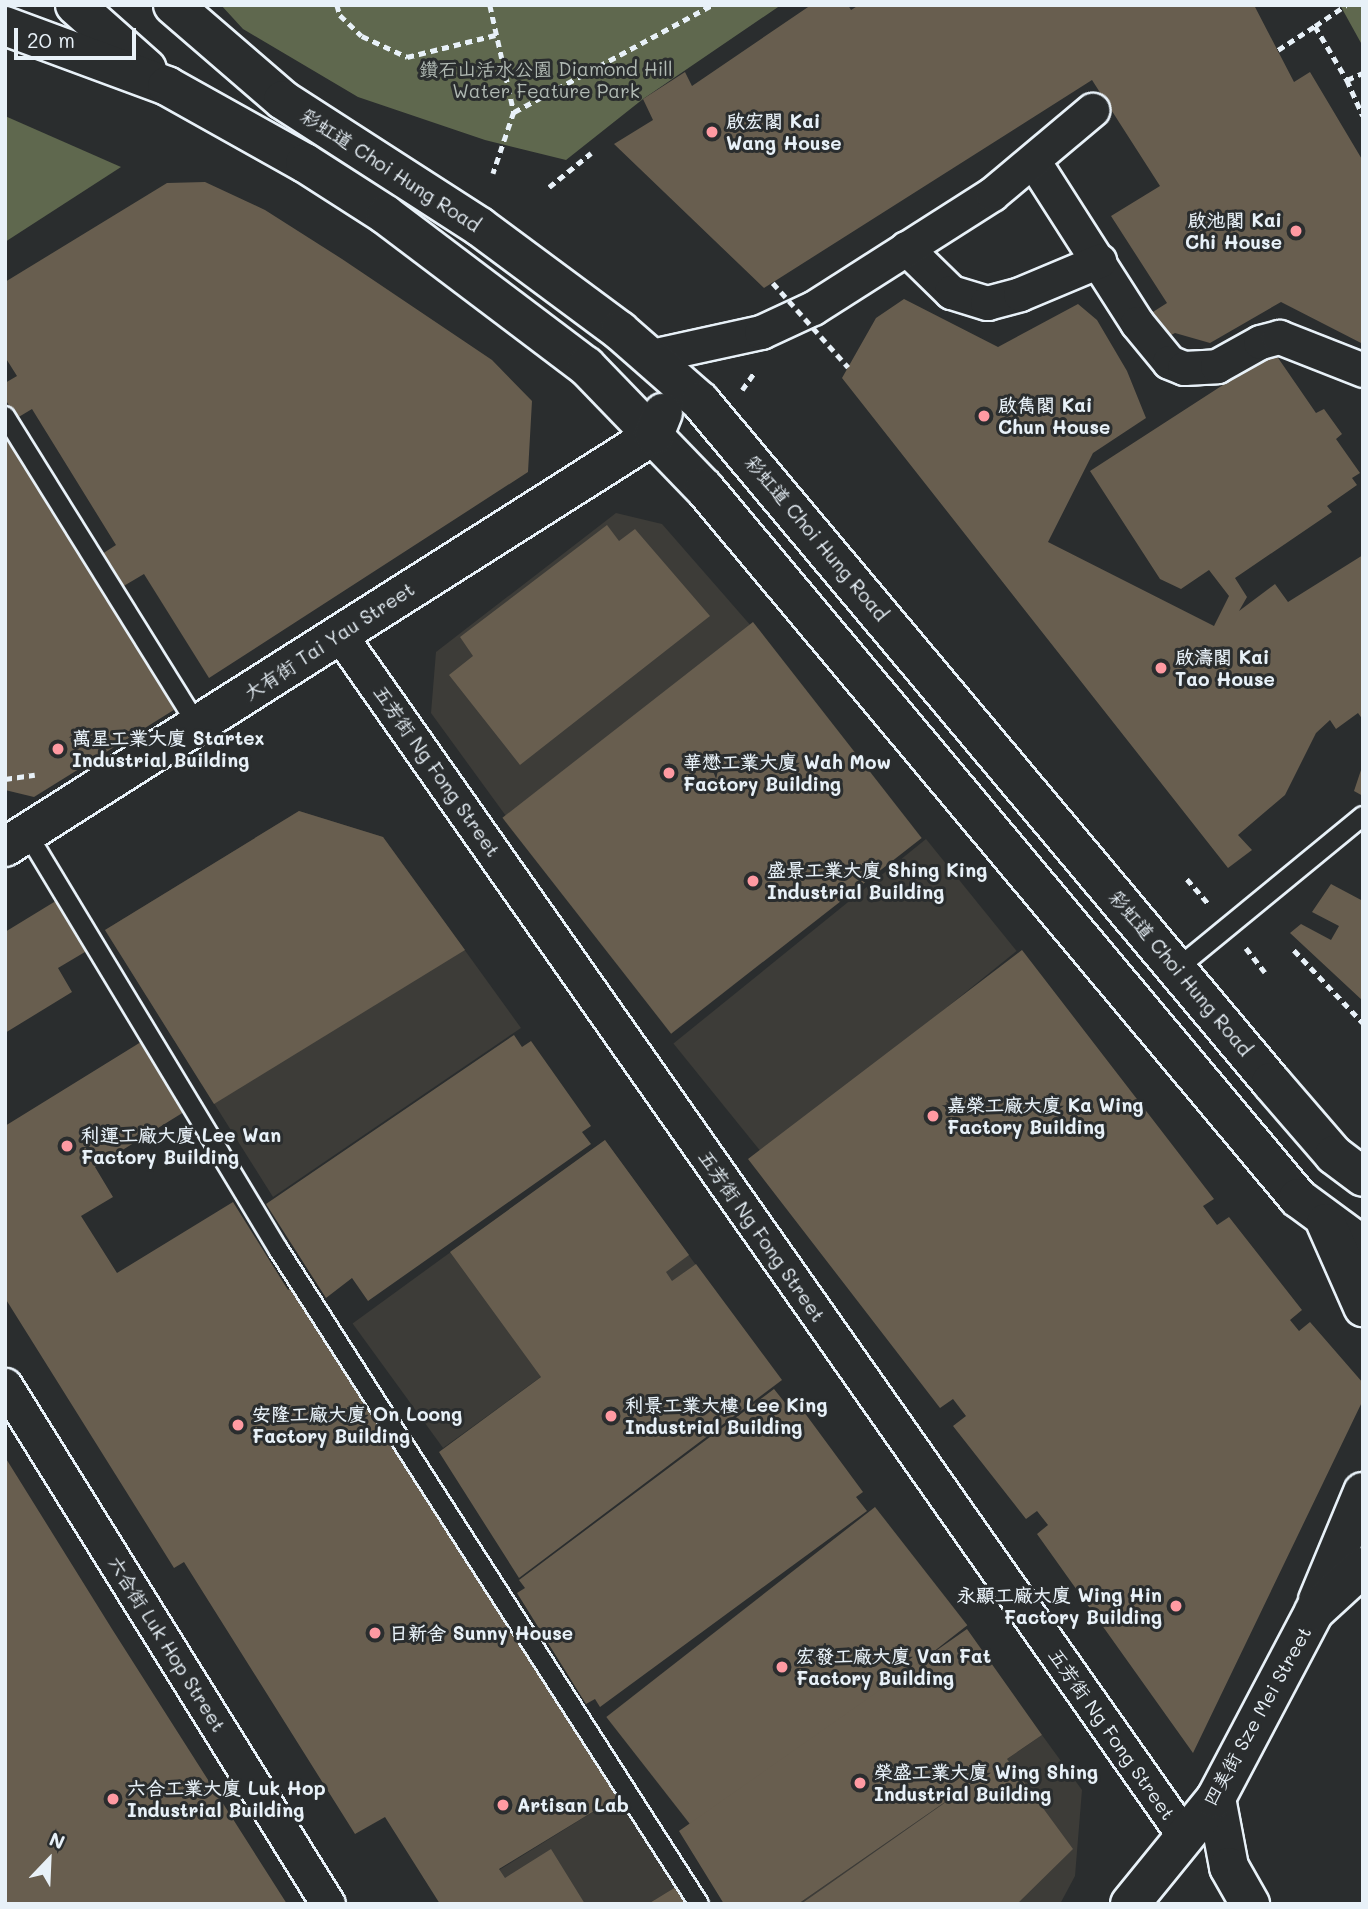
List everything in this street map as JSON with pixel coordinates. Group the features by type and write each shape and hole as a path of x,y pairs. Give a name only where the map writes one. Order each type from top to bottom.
{"main road":[{"path":"75,5 167,86"},
{"name":"彩虹道 Choi Hung Road","path":"173,5 283,100 480,227 651,356 719,421 1334,1155 1363,1177"},
{"path":"5,26 167,86 305,163 386,215 586,366 704,488 1298,1198 1326,1223 1363,1246"},
{"path":"651,356 664,406 654,435"},
{"name":"大有街 Tai Yau Street","path":"16,840 654,435"},
{"path":"1326,1223 1363,1307"},
{"path":"1314,1612 1363,1492"},
{"name":"四美街 Sze Mei Street","path":"1130,1904 1216,1798 1314,1612 1363,1567"},
{"path":"1216,1798 1229,1867 1250,1904"}],"street":[{"path":"651,356 761,332 813,308 976,206 1034,162 1051,141 1092,110"},
{"path":"1034,162 1137,323 1169,362 1184,368 1217,366 1260,342 1279,337 1363,370"},
{"path":"906,248 951,292 987,303 1020,294 1099,261"},
{"name":"五芳街 Ng Fong Street","path":"340,635 1184,1836"},
{"name":"六合街 Luk Hop Street","path":"5,1385 328,1904"}],"lane":[{"path":"5,416 197,725"},
{"path":"1179,967 1360,823"},
{"path":"16,840 699,1904"}],"path":[{"path":"337,5 340,15 362,36 407,57 495,35"},
{"path":"490,5 513,112 493,174"},
{"path":"513,112 712,5"},
{"path":"1278,50 1346,5"},
{"path":"1315,26 1348,80 1363,116"},
{"path":"1348,80 1363,73"},
{"path":"549,187 592,153"},
{"path":"774,283 848,367"},
{"path":"5,779 35,775"},
{"path":"1294,950 1363,1024"}],"shaded area":[{"path":"616,513 662,524 752,627 506,816 431,713 436,652"},
{"path":"299,811 383,837 521,1028 273,1197 105,930"},
{"path":"926,839 1017,951 764,1155 673,1044"},
{"path":"605,1140 696,1265 443,1448 353,1323"},
{"path":"1042,1735 1082,1790 1075,1876 1060,1904 798,1904"},
{"path":"622,1794 679,1885 648,1904 444,1904"}],"green space":[{"name":"鑽石山活水公園 Diamond Hill Water Feature Park","path":"221,5 781,5 643,99 566,160 485,140 358,97 243,29"},
{"path":"1340,5 1363,5 1363,47 1361,43"},
{"path":"5,116 121,167 5,242"}],"building":[{"path":"811,5 848,5 851,10 859,5 1254,5 1294,82 1310,72 1363,161 1363,344 1281,302 1210,343 1175,333 1161,340 1145,317 1167,303 1111,216 1160,186 1092,80 764,288 614,144 653,120 643,99 685,72 692,86"},
{"path":"205,182 265,210 342,259 492,360 532,401 528,472 209,678 144,574 122,587 102,554 116,545 32,409 17,418 5,399 5,383 17,376 5,357 5,282 167,183"},
{"path":"904,299 998,347 1078,304 1097,320 1127,371 1146,418 1093,453 1048,542 1214,626 1229,596 1209,570 1181,589 1160,579 1090,471 1274,352 1316,413 1324,409 1342,434 1336,439 1360,473 1352,478 1357,485 1327,506 1332,512 1235,578 1247,597 1239,611 1275,584 1288,602 1363,555 1363,720 1358,713 1336,729 1330,720 1316,733 1285,795 1238,835 1252,850 1228,868 842,378 876,318"},
{"path":"5,435 177,708 34,797 5,790"},
{"path":"607,525 619,541 635,529 710,616 520,765 449,675 473,656 460,637"},
{"path":"753,622 922,838 671,1034 502,818"},
{"path":"1363,767 1363,796 1354,791"},
{"path":"299,811 383,837 465,950 214,1104 105,930"},
{"path":"1331,884 1363,901 1363,1001 1290,933 1301,924 1331,940 1339,926 1312,912"},
{"path":"59,899 90,949 58,968 72,992 5,1033 5,932"},
{"path":"1022,950 1214,1199 1203,1206 1217,1225 1229,1217 1302,1310 1290,1320 1299,1331 1310,1322 1363,1383 1363,1400 1193,1753 1037,1534 1048,1525 1037,1511 1026,1519 953,1426 966,1416 953,1399 940,1408 748,1159"},
{"path":"514,1035 522,1047 531,1041 591,1126 582,1132 591,1144 368,1301 352,1278 326,1298 266,1204"},
{"path":"149,1037 192,1107 95,1167 113,1197 81,1216 117,1273 233,1202 288,1290 302,1282 622,1794 499,1869 505,1878 551,1849 585,1904 440,1904 385,1817 355,1834 184,1562 174,1568 5,1298 5,1126"},
{"name":"利景工業大樓 Lee King Industrial Building","path":"605,1140 689,1255 666,1272 672,1281 696,1264 782,1380 519,1578 439,1452 541,1377 450,1252"},
{"path":"774,1389 786,1404 793,1397 863,1492 856,1497 867,1511 600,1707 595,1699 586,1704 517,1593 525,1588 519,1580"},
{"name":"六合工業大廈 Luk Hop Industrial Building","path":"5,1457 112,1629 287,1904 5,1904"},
{"name":"宏發工廠大廈 Van Fat Factory Building","path":"875,1507 967,1625 699,1835 606,1717"},
{"name":"榮盛工業大廈 Wing Shing Industrial Building","path":"967,1629 1042,1735 1007,1759 1073,1849 1017,1904 801,1904 997,1766 798,1904 724,1904 679,1831"},
{"path":"679,1885 691,1904 648,1904"}],"place":[{"name":"啟宏閣 Kai Wang House","path":"712,132"},
{"name":"啟池閣 Kai Chi House","path":"1296,231"},
{"name":"啟雋閣 Kai Chun House","path":"984,416"},
{"name":"啟濤閣 Kai Tao House","path":"1161,668"},
{"name":"萬星工業大廈 Startex Industrial Building","path":"58,749"},
{"name":"華懋工業大廈 Wah Mow Factory Building","path":"669,773"},
{"name":"盛景工業大廈 Shing King Industrial Building","path":"753,881"},
{"name":"嘉榮工廠大廈 Ka Wing Factory Building","path":"933,1116"},
{"name":"利運工廠大廈 Lee Wan Factory Building","path":"67,1146"},
{"name":"利景工業大樓 Lee King Industrial Building","path":"611,1416"},
{"name":"安隆工廠大廈 On Loong Factory Building","path":"238,1425"},
{"name":"永顯工廠大廈 Wing Hin Factory Building","path":"1176,1606"},
{"name":"日新舍 Sunny House","path":"375,1633"},
{"name":"宏發工廠大廈 Van Fat Factory Building","path":"782,1667"},
{"name":"榮盛工業大廈 Wing Shing Industrial Building","path":"860,1783"},
{"name":"六合工業大廈 Luk Hop Industrial Building","path":"113,1799"},
{"name":"Artisan Lab","path":"503,1805"}]}
